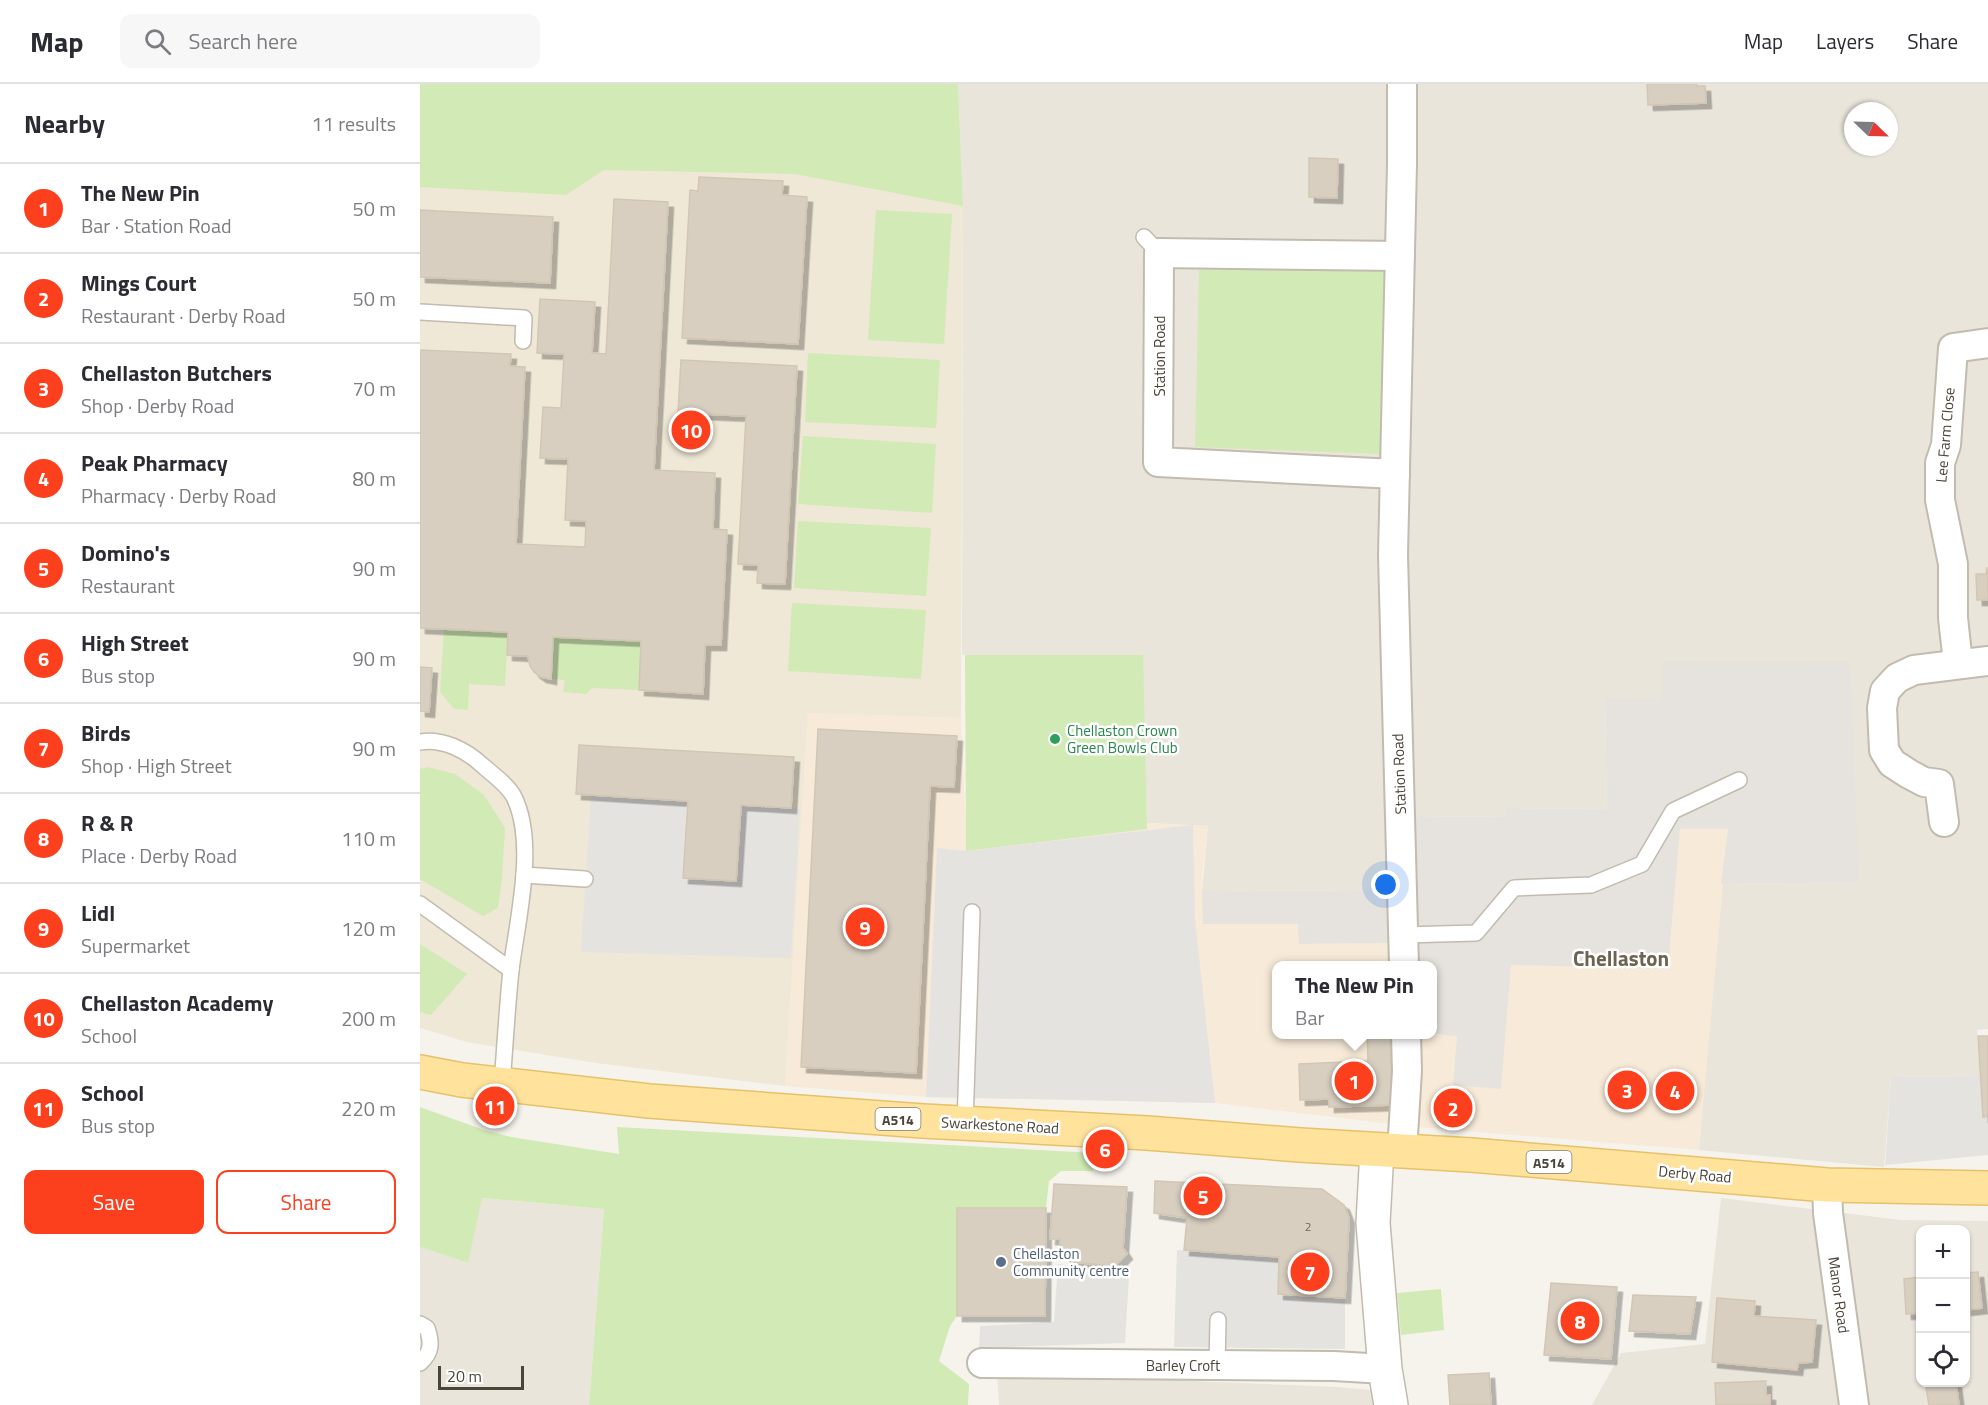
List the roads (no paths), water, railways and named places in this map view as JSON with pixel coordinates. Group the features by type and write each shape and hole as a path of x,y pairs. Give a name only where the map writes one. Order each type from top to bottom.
{"main road":[{"name":"Swarkestone Road","path":"420,1072 453,1079 649,1101 1390,1151"},
{"name":"Derby Road","path":"1390,1151 1827,1185 1988,1188"}],"street":[{"name":"Station Road","path":"1402,84 1394,555 1404,961"},
{"name":"Station Road","path":"1395,474 1158,462 1151,245 1400,256"},
{"name":"Lee Farm Close","path":"1958,663 1953,618 1953,564 1940,500 1940,463 1946,445 1953,348 1988,344"},
{"path":"1944,822 1939,784 1924,782 1908,774 1892,763 1884,750 1882,708 1885,690 1897,678 1914,670 1988,661"},
{"path":"1391,1405 1385,1369 1373,1223 1407,1071 1406,1039"},
{"name":"Manor Road","path":"1827,1185 1828,1213 1854,1405"},
{"name":"Barley Croft","path":"982,1363 1334,1366 1385,1369"}],"lane":[{"path":"420,312 524,318 523,341"},
{"path":"420,742 447,744 471,754 514,796 520,817 525,845 524,875 511,970 502,1084"},
{"path":"1403,935 1476,933 1514,888 1592,885 1642,864 1673,811 1739,780"},
{"path":"524,875 585,879"},
{"path":"420,904 511,970"},
{"path":"965,1124 972,912"},
{"path":"1217,1366 1218,1320"},
{"path":"420,1324 427,1328 432,1343 428,1356 420,1363"}],"place":[{"name":"Chellaston Academy","path":"691,430"},
{"name":"Chellaston Crown Green Bowls Club","path":"1055,739"},
{"name":"Lidl","path":"865,927"},
{"name":"The New Pin","path":"1354,1081"},
{"name":"Chellaston Butchers","path":"1627,1090"},
{"name":"Peak Pharmacy","path":"1675,1091"},
{"name":"School","path":"495,1106"},
{"name":"Mings Court","path":"1453,1108"},
{"name":"High Street","path":"1105,1149"},
{"name":"Domino's","path":"1203,1196"},
{"name":"Chellaston Community centre","path":"1001,1262"},
{"name":"Birds","path":"1310,1272"},
{"name":"R & R","path":"1580,1321"}],"district":[{"name":"Chellaston","path":"1621,958"}]}
